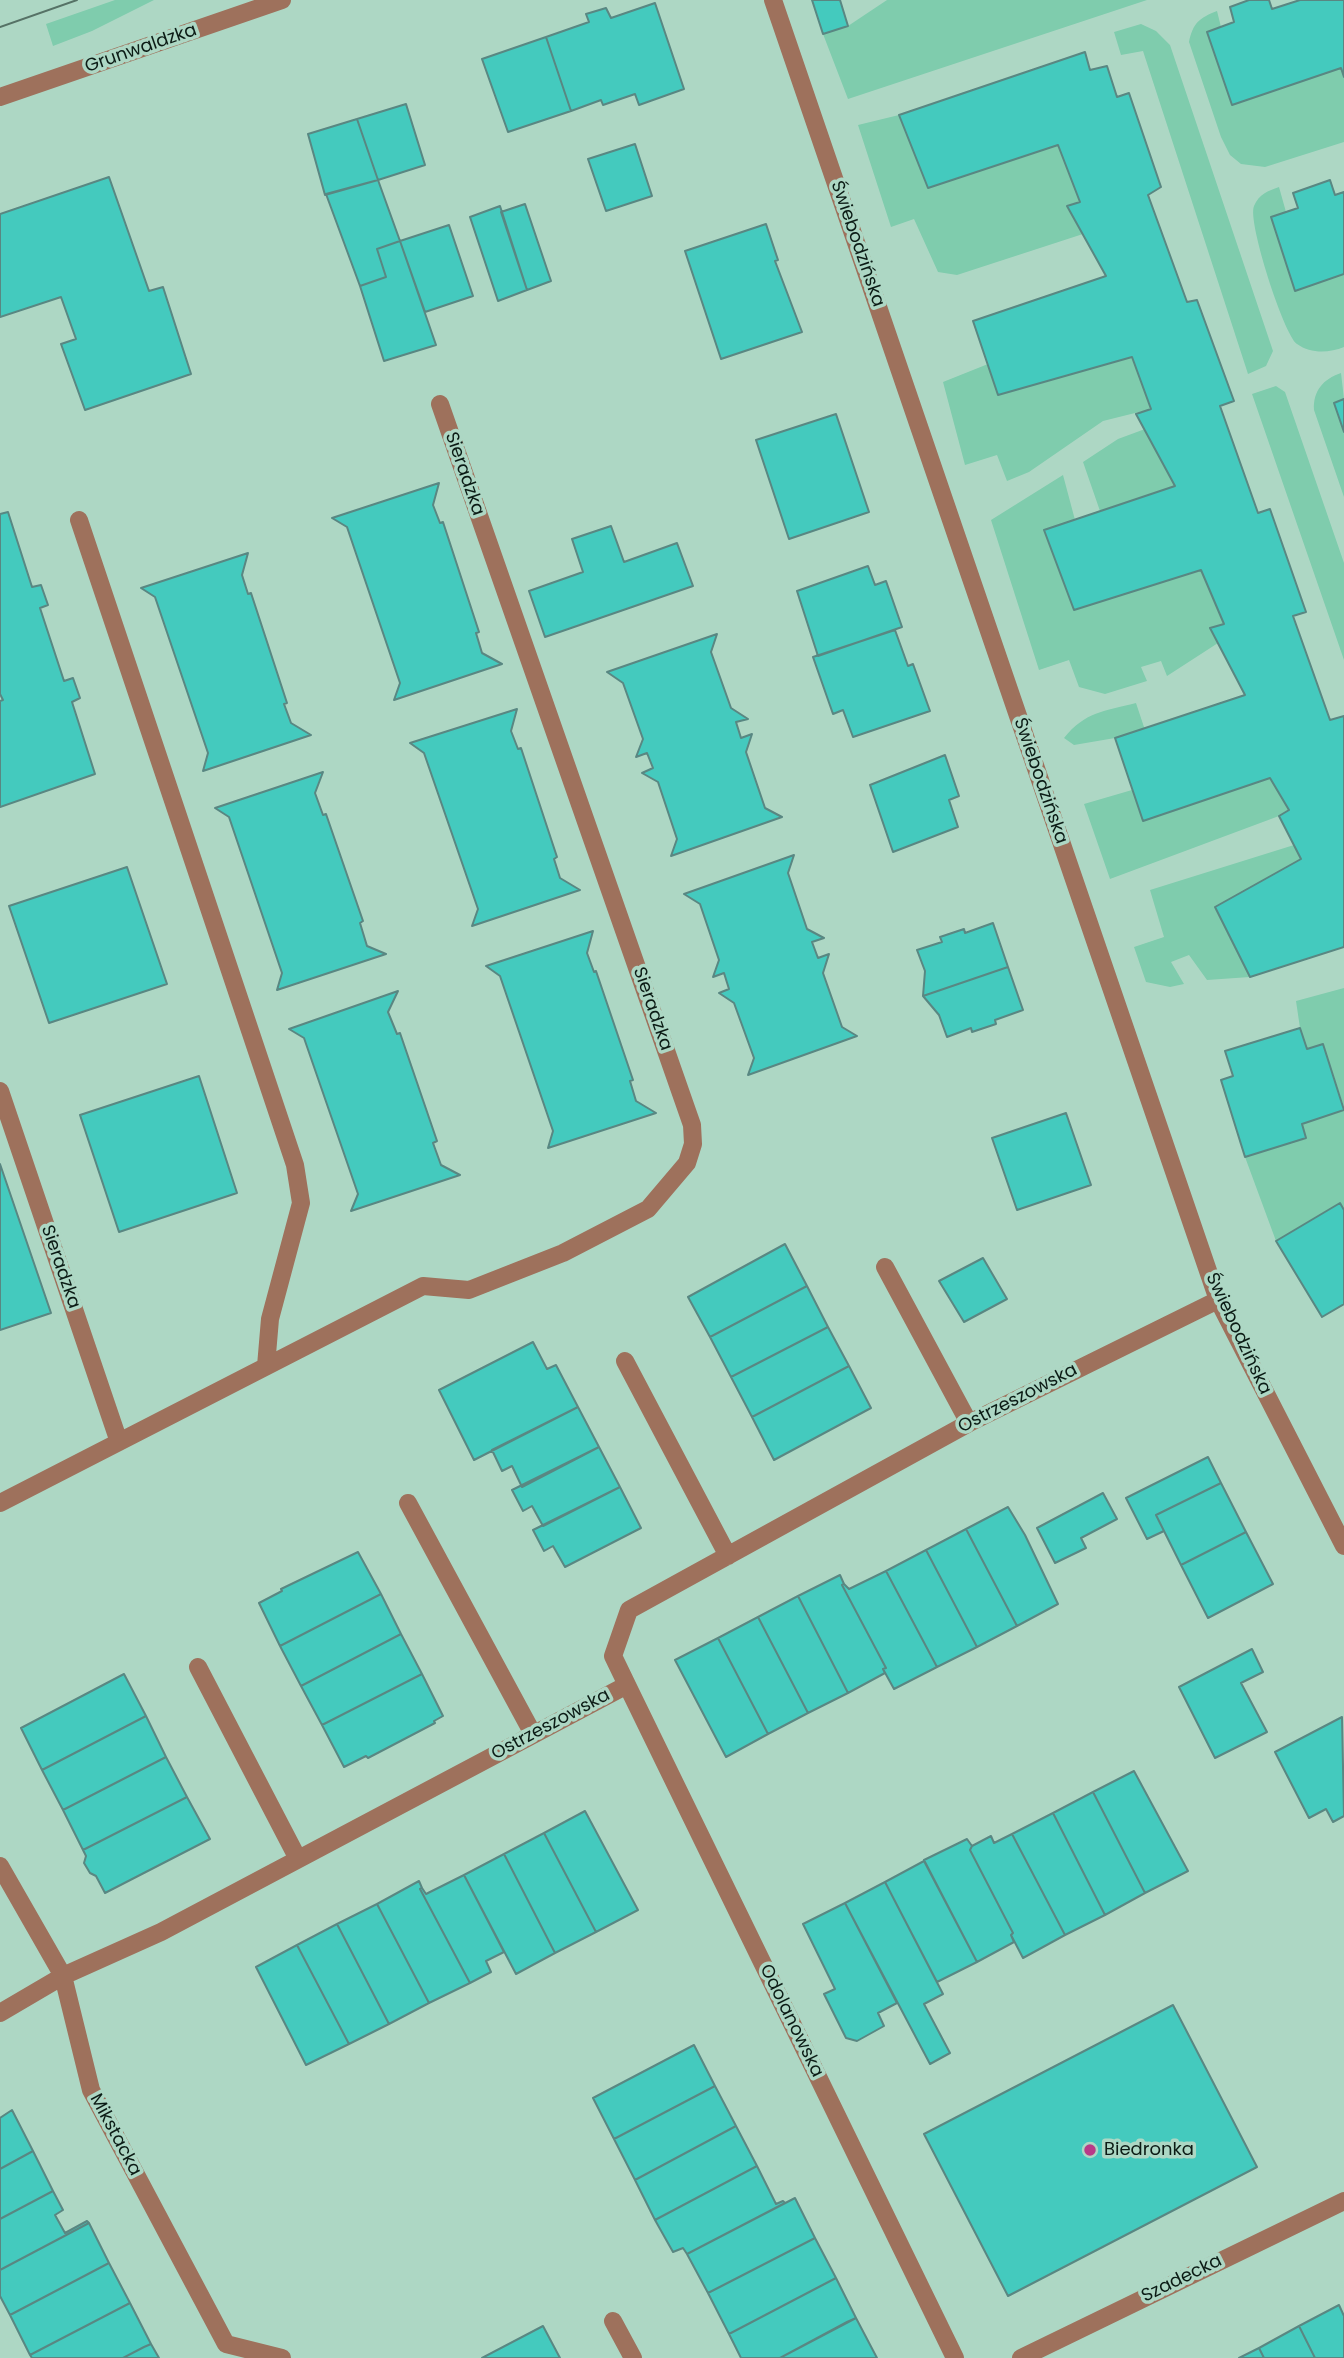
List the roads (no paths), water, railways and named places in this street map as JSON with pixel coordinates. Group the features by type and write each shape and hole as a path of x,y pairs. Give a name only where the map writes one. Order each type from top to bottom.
{"street":[{"name":"Grunwaldzka","path":"0,97 282,0"},
{"name":"Świebodzińska","path":"773,0 1218,1300 1344,1546"},
{"name":"Sieradzka","path":"0,1503 423,1286 468,1290 563,1253 648,1209 687,1163 693,1144 692,1125 440,404"},
{"path":"79,520 295,1165 302,1203 270,1319 266,1366"},
{"name":"Sieradzka","path":"0,1091 119,1442"},
{"path":"885,1267 969,1423"},
{"name":"Ostrzeszowska","path":"0,2013 63,1976 161,1932 627,1685 613,1656 629,1610 969,1423 1218,1300"},
{"path":"625,1361 728,1556"},
{"path":"408,1503 533,1734"},
{"path":"198,1667 298,1859"},
{"name":"Odolanowska","path":"627,1685 955,2358"},
{"name":"Mikstacka","path":"0,1866 63,1976 91,2090 226,2343 282,2358"},
{"name":"Szadecka","path":"1021,2358 1344,2201"},
{"path":"613,2322 633,2358"}],"tram line":[{"path":"0,27 77,0"}],"place":[{"name":"Biedronka","path":"1090,2150"}]}
